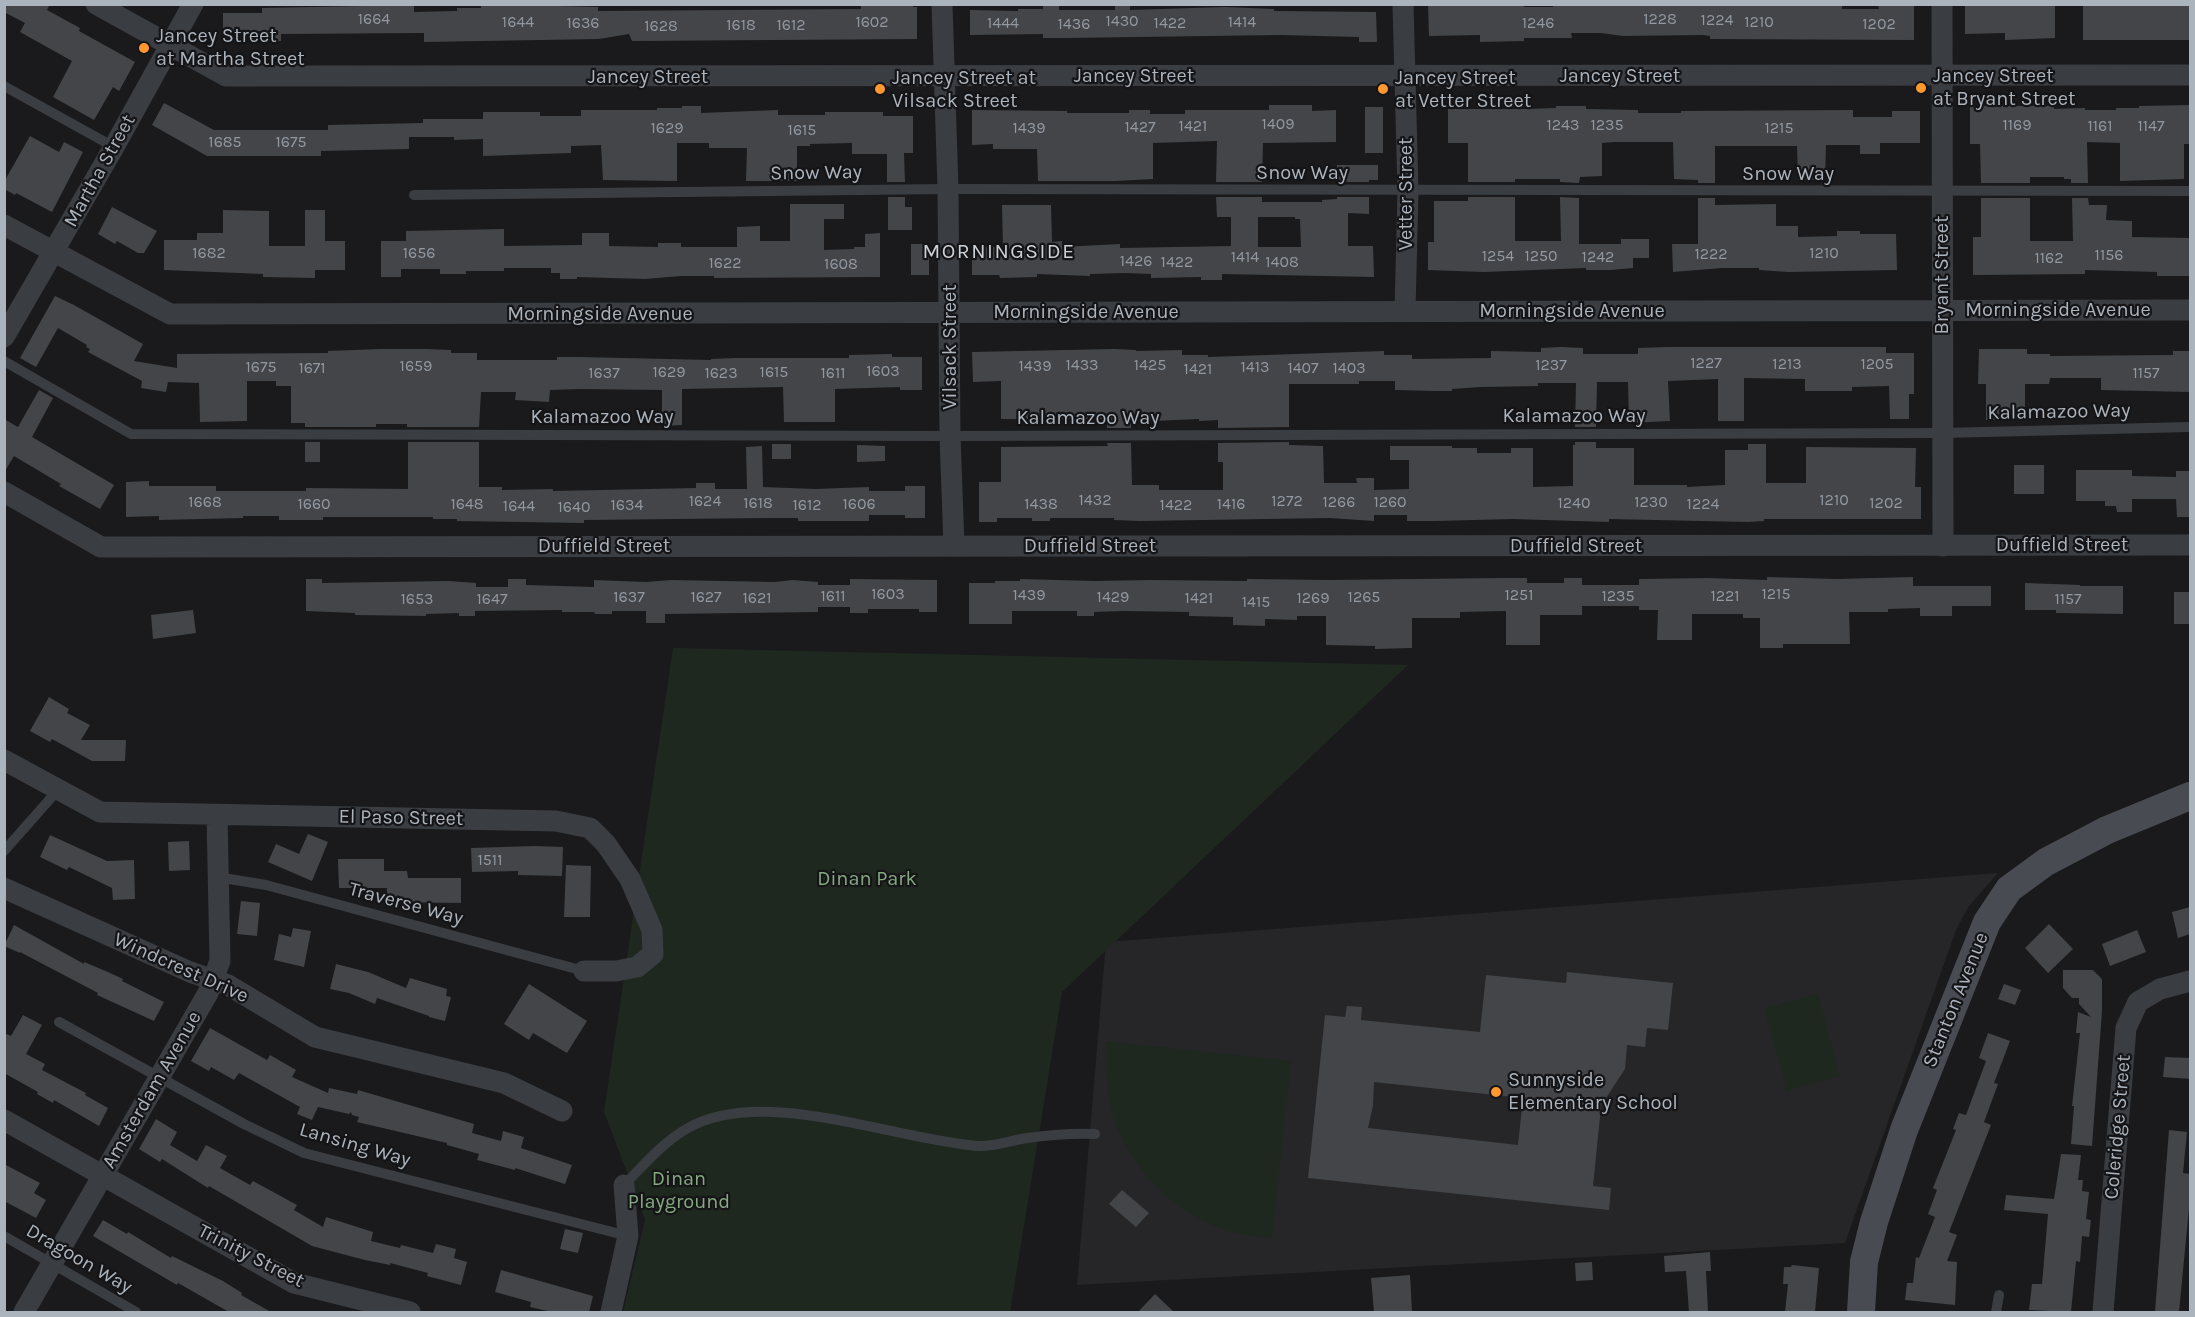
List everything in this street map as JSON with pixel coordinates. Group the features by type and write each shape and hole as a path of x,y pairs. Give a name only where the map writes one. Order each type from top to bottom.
{"street":[{"name":"Jancey Street","path":"96,4 226,76 2190,75"},
{"name":"Martha Street","path":"4,338 193,4"},
{"name":"Vilsack Street","path":"942,4 951,313 950,436 954,546"},
{"name":"Vetter Street","path":"1403,4 1408,191 1405,311"},
{"name":"Bryant Street","path":"1942,4 1943,546"},
{"name":"Morningside Avenue","path":"4,225 170,314 2190,310"},
{"name":"Duffield Street","path":"4,492 101,547 2190,545"},
{"name":"El Paso Street","path":"4,760 100,812 556,821 590,828 606,844 630,879 652,930 653,954 637,967 616,971 584,971"},
{"name":"Stanton Avenue","path":"1861,1312 1864,1262 1885,1187 1904,1130 1987,922 2009,889 2046,862 2107,830 2190,796"},
{"name":"Amsterdam Avenue","path":"24,1312 158,1076 208,993 220,961 217,815"},
{"name":"Windcrest Drive","path":"4,888 190,972 228,985 315,1037 504,1083 562,1111"},
{"name":"Coleridge Street","path":"2103,1312 2126,1028 2138,1002 2160,989 2190,981"},
{"name":"Trinity Street","path":"4,1120 294,1283 410,1312"},
{"path":"611,1312 628,1236 624,1185"}],"lane":[{"path":"4,86 114,147"},
{"name":"Snow Way","path":"414,195 948,189 2190,191"},
{"name":"Kalamazoo Way","path":"4,361 131,434 950,436 1943,433 2190,427"},
{"path":"4,851 58,790"},
{"name":"Traverse Way","path":"217,877 266,885 584,971"},
{"name":"Lansing Way","path":"59,1022 244,1124 304,1153 628,1236"},
{"path":"624,1185 661,1148 688,1128 718,1116 746,1111 789,1113 980,1146 1068,1133 1095,1134"},
{"name":"Dragoon Way","path":"4,1236 136,1312"},
{"path":"1996,1312 1999,1295"}],"shaded area":[{"name":"Sunnyside Elementary School","path":"1998,873 1968,907 1956,930 1845,1243 1077,1285 1106,942"}],"green space":[{"name":"Dinan Park","path":"673,648 1408,665 1062,992 1010,1312 623,1312 645,1220 604,1112"},
{"path":"1818,994 1840,1076 1787,1091 1764,1008"},
{"path":"1106,1041 1291,1061 1272,1239 1221,1229 1196,1217 1162,1192 1148,1177 1124,1143 1110,1105 1106,1073"}],"building":[{"path":"4,4 50,4 47,10 80,28 79,31 135,62 119,91 113,87 94,120 53,97 72,61 20,32 25,23 4,12"},
{"path":"481,4 598,7 598,11 861,9 861,4 913,4 913,7 917,7 917,39 632,41 629,34 599,39 424,42 424,33 281,34 281,41 262,41 262,31 223,32 223,13 262,13 262,8 414,5 414,12 457,11 457,8 481,8"},
{"path":"1428,4 1524,4 1524,7 1553,7 1553,4 1842,4 1842,9 1879,9 1878,5 1914,5 1914,40 1710,39 1710,36 1703,35 1623,36 1571,33 1572,38 1524,38 1524,41 1480,42 1480,35 1429,36"},
{"path":"1965,4 2055,4 2055,38 2005,40 2005,33 1965,34"},
{"path":"2083,4 2190,4 2190,40 2083,40"},
{"path":"1115,5 1130,5 1130,10 1225,7 1274,9 1274,11 1376,12 1377,42 1359,42 1359,37 1281,35 1043,38 1043,34 970,35 970,10 1018,11 1018,9 1043,9 1043,6 1059,6 1059,10 1115,10"},
{"path":"164,103 214,130 328,130 328,125 423,123 423,119 483,119 483,112 540,112 540,116 581,116 581,110 657,110 657,108 682,108 682,106 701,106 701,113 778,110 778,115 825,115 825,112 883,112 883,116 913,116 913,153 904,153 905,182 887,182 887,154 852,154 852,143 797,146 797,181 746,181 747,148 709,148 709,143 677,143 677,181 603,180 601,145 571,146 571,153 483,156 483,139 454,140 454,137 409,137 409,149 321,151 321,156 207,156 152,125"},
{"path":"1269,105 1312,105 1312,111 1336,110 1336,142 1263,143 1262,182 1216,182 1217,141 1153,143 1153,179 1115,181 1038,181 1037,149 993,149 993,144 972,145 972,110 1129,113 1129,110 1150,110 1150,114 1185,114 1185,110 1269,110"},
{"path":"2190,105 2190,144 2184,144 2184,179 2120,181 2120,143 2087,142 2088,183 2071,183 2071,179 2064,179 2064,177 2030,177 2030,183 1981,183 1980,144 1970,144 1970,106 2054,106 2054,109 2116,110 2116,108 2139,108 2139,106"},
{"path":"1556,106 1638,110 1638,113 1853,110 1853,117 1892,117 1892,111 1920,111 1920,143 1880,143 1880,154 1860,154 1860,145 1826,145 1825,180 1798,180 1797,146 1715,146 1715,183 1698,183 1698,180 1674,179 1673,142 1614,142 1602,143 1602,176 1580,177 1579,183 1560,182 1560,179 1468,182 1468,143 1448,143 1448,109 1528,109 1556,108"},
{"path":"1365,107 1383,107 1383,153 1365,153"},
{"path":"30,136 59,152 64,142 83,152 52,212 4,189 4,182"},
{"path":"1337,165 1378,165 1378,180 1337,182"},
{"path":"888,197 905,197 905,207 912,207 912,230 888,230"},
{"path":"1216,197 1262,197 1262,202 1322,202 1322,200 1337,199 1337,197 1369,197 1369,214 1348,213 1348,246 1373,246 1374,277 1222,274 1222,280 1201,280 1201,277 1151,278 1151,274 1125,273 1090,274 1090,276 1037,274 1037,277 1000,278 999,275 972,275 972,247 1003,247 1002,205 1051,205 1052,242 1062,241 1062,247 1120,244 1120,248 1231,246 1231,217 1217,217","holes":["1258,217 1295,217 1295,219 1300,219 1301,247 1258,247"]},
{"path":"1468,197 1515,197 1515,241 1561,241 1560,197 1579,198 1579,244 1621,244 1621,239 1649,239 1649,258 1633,258 1633,268 1610,270 1586,270 1586,268 1484,272 1428,270 1428,242 1434,242 1434,201 1468,201"},
{"path":"1698,198 1715,198 1715,205 1776,204 1776,226 1798,226 1798,237 1837,236 1837,231 1860,231 1860,234 1896,234 1897,270 1788,272 1759,270 1759,268 1722,268 1673,272 1672,244 1698,244"},
{"path":"1981,198 2030,198 2030,241 2073,241 2072,198 2088,198 2089,205 2107,205 2106,220 2132,221 2132,237 2190,238 2190,276 2157,276 2157,272 2085,270 2085,274 1973,275 1973,237 1981,237"},
{"path":"790,204 844,204 844,219 824,219 824,250 865,247 865,234 880,233 880,277 714,278 714,276 681,276 645,279 577,277 577,279 560,279 560,273 551,273 551,268 504,268 504,271 466,271 466,274 440,274 440,269 401,269 401,277 381,277 381,241 406,241 406,231 504,229 504,246 582,245 582,233 609,233 609,246 658,247 658,243 681,243 681,247 737,247 737,227 760,226 760,241 790,241"},
{"path":"112,207 157,231 144,253 138,253 117,241 115,244 98,234"},
{"path":"223,210 269,211 269,246 305,246 305,210 325,210 325,241 345,241 345,270 315,270 315,278 164,270 164,240 197,240 197,233 223,233"},
{"path":"911,244 929,244 929,275 911,275"},
{"path":"55,296 143,344 134,361 177,368 177,354 328,353 328,351 380,349 451,350 451,353 477,353 477,360 557,360 557,357 580,357 711,360 849,358 849,355 892,354 892,357 922,357 922,390 900,390 900,387 835,389 835,422 784,422 783,387 682,389 682,425 662,426 662,390 580,389 550,390 549,402 515,400 516,392 481,392 479,427 407,427 407,424 376,424 376,427 305,427 305,423 291,423 291,386 276,386 276,381 247,381 247,421 200,422 199,383 168,382 166,392 141,388 142,381 88,352 90,349 86,347 87,345 58,328 36,367 20,358"},
{"path":"1668,347 1886,347 1886,353 1914,353 1914,394 1909,394 1909,419 1890,419 1889,386 1852,387 1852,391 1805,391 1805,379 1744,378 1744,421 1718,421 1718,379 1668,381 1670,421 1629,423 1628,382 1597,382 1596,427 1575,427 1576,383 1538,383 1538,386 1434,391 1395,390 1395,381 1359,381 1359,384 1289,384 1289,427 1218,428 1218,420 1199,421 1199,419 1131,422 1131,428 1107,428 1107,419 1001,419 1001,381 973,382 972,352 1182,350 1182,355 1208,355 1208,357 1384,351 1384,355 1412,355 1412,359 1491,358 1491,351 1541,352 1541,348 1583,348 1583,354 1638,354 1638,348"},
{"path":"1979,349 2027,349 2027,354 2050,354 2050,356 2173,355 2173,351 2190,351 2190,392 2101,390 2101,378 2050,378 2049,384 2025,384 2025,419 1986,420 1986,384 1978,384"},
{"path":"39,390 53,398 32,437 114,485 100,509 59,486 61,484 14,456 4,473 4,419 18,427"},
{"path":"305,442 320,442 320,462 305,462"},
{"path":"408,442 479,442 479,487 502,487 502,490 553,489 553,491 696,488 696,483 715,483 715,489 747,489 746,447 762,446 763,487 815,489 869,487 869,491 905,491 905,486 925,486 925,518 905,518 905,515 869,515 869,521 798,521 798,518 768,518 584,520 584,523 457,521 457,519 433,519 433,517 323,517 323,520 279,520 279,516 243,516 243,518 159,520 159,516 126,517 126,482 149,481 149,486 216,486 216,491 306,491 306,488 408,489"},
{"path":"1289,442 1289,445 1323,446 1324,483 1357,483 1356,478 1374,478 1374,490 1409,489 1409,460 1390,460 1390,446 1477,448 1477,453 1511,453 1511,448 1533,448 1533,487 1573,486 1573,445 1575,442 1596,442 1596,448 1634,448 1634,485 1687,485 1687,487 1725,485 1725,450 1748,450 1748,444 1766,444 1766,483 1806,483 1806,447 1916,448 1915,487 1921,487 1921,519 1764,519 1764,521 1748,522 1609,519 1609,522 1513,519 1407,521 1407,515 1374,515 1374,521 1330,518 1140,521 1114,520 1114,518 1050,518 1050,521 1032,521 1032,518 997,518 997,522 979,522 979,482 1001,482 1001,447 1108,446 1107,443 1131,443 1132,485 1159,485 1159,490 1223,490 1223,462 1218,462 1218,443"},
{"path":"772,444 791,444 791,459 772,459"},
{"path":"857,445 885,446 885,461 857,462"},
{"path":"2014,465 2044,465 2044,494 2014,494"},
{"path":"2076,470 2132,470 2132,476 2176,477 2176,471 2190,471 2190,517 2177,517 2176,499 2132,499 2132,512 2117,512 2116,506 2105,506 2105,501 2076,501"},
{"path":"1767,577 1837,579 1913,577 1913,586 1991,586 1991,606 1952,606 1952,616 1920,616 1920,608 1888,609 1888,612 1849,612 1850,644 1783,644 1783,648 1760,648 1760,618 1743,618 1743,614 1692,614 1692,640 1657,640 1658,610 1639,610 1639,606 1582,606 1582,615 1540,615 1540,645 1506,645 1506,611 1460,612 1460,618 1412,618 1412,648 1375,649 1375,646 1326,645 1326,616 1297,616 1297,620 1265,619 1265,626 1233,625 1233,617 1189,616 1189,612 1094,612 1094,616 1077,616 1077,611 1012,611 1012,624 969,624 969,583 995,583 995,581 1020,581 1020,579 1247,581 1247,579 1527,578 1527,583 1564,583 1564,578 1582,578 1582,585 1639,585 1639,579 1767,580"},
{"path":"306,579 322,579 322,583 449,581 476,583 476,587 508,587 508,579 526,579 526,585 594,587 594,580 775,582 792,580 818,582 818,585 850,585 850,579 937,580 937,612 919,612 919,609 868,609 868,613 850,613 850,607 818,607 818,612 665,614 665,623 646,623 646,611 612,611 612,614 595,614 594,612 562,612 562,610 475,611 475,616 459,616 459,613 426,614 426,616 355,615 355,613 306,611"},
{"path":"2025,583 2123,586 2123,614 2025,610"},
{"path":"2174,592 2190,592 2190,624 2174,624"},
{"path":"193,610 196,633 153,639 151,615"},
{"path":"49,697 69,709 67,713 90,725 81,740 126,740 125,761 92,761 52,739 50,742 30,731"},
{"path":"308,834 328,842 312,881 268,862 276,844 299,854"},
{"path":"50,835 107,861 134,860 135,899 113,900 112,888 69,867 67,870 40,857"},
{"path":"189,841 190,870 169,871 168,842"},
{"path":"563,847 562,876 518,875 518,871 472,872 471,848"},
{"path":"338,859 384,859 384,871 407,871 408,878 461,878 461,903 387,902 387,888 339,888"},
{"path":"566,865 591,866 590,917 564,917"},
{"path":"241,901 260,903 257,936 237,934"},
{"path":"2190,907 2190,934 2178,938 2172,912"},
{"path":"2049,924 2073,949 2048,973 2025,948"},
{"path":"14,925 84,964 84,962 123,979 122,981 164,1002 154,1021 97,995 98,993 4,946"},
{"path":"293,928 311,931 304,967 274,960 279,934 291,937"},
{"path":"2137,930 2146,952 2110,966 2102,944"},
{"path":"336,964 368,972 406,988 410,978 447,989 446,996 451,997 445,1021 377,998 375,1004 349,993 330,989"},
{"path":"2063,970 2093,970 2102,979 2102,1011 2092,1146 2071,1144 2074,1106 2072,1106 2080,1033 2076,1033 2078,1012 2091,1017 2079,1004 2079,998 2072,998 2063,988"},
{"path":"1567,972 1673,983 1668,1030 1647,1028 1645,1047 1627,1045 1625,1069 1606,1098 1602,1097 1593,1186 1611,1188 1609,1210 1308,1178 1325,1015 1345,1017 1347,1006 1362,1007 1361,1020 1480,1032 1486,975 1566,983","holes":["1374,1082 1523,1098 1518,1145 1368,1128 1373,1106"]},
{"path":"529,984 587,1021 567,1053 533,1033 529,1040 504,1024"},
{"path":"2004,984 2021,990 2015,1005 1998,999"},
{"path":"23,1015 42,1025 26,1054 45,1064 42,1070 86,1093 85,1095 108,1108 99,1126 54,1100 53,1103 4,1073 4,1033 11,1036"},
{"path":"210,1028 267,1060 270,1055 296,1070 292,1077 328,1093 329,1088 357,1094 358,1090 474,1124 472,1133 501,1141 503,1131 524,1137 521,1148 572,1165 565,1184 515,1168 515,1170 477,1160 479,1154 447,1145 447,1143 357,1122 359,1117 352,1115 351,1112 349,1114 318,1107 312,1120 297,1114 300,1107 239,1073 234,1080 211,1067 209,1071 191,1061"},
{"path":"1988,1033 2010,1041 1994,1083 1998,1084 1984,1122 1991,1125 1949,1232 1957,1235 1947,1261 1957,1262 1955,1305 1905,1300 1907,1283 1913,1283 1916,1257 1919,1258 1935,1217 1928,1214 1937,1190 1933,1188 1956,1130 1953,1129 1959,1113 1966,1115 1986,1061 1979,1058"},
{"path":"2165,1057 2190,1058 2190,1079 2163,1077"},
{"path":"156,1119 177,1132 170,1145 197,1161 206,1145 227,1156 220,1168 250,1185 253,1181 297,1205 294,1210 323,1227 326,1217 373,1232 371,1241 433,1253 436,1244 456,1249 454,1258 467,1262 461,1285 390,1263 390,1265 365,1260 312,1246 209,1186 208,1188 162,1159 160,1162 139,1149"},
{"path":"2169,1130 2187,1132 2183,1173 2190,1174 2190,1198 2179,1312 2155,1312"},
{"path":"2061,1154 2081,1155 2078,1180 2083,1180 2082,1191 2089,1192 2086,1219 2091,1220 2089,1237 2082,1236 2080,1262 2076,1261 2071,1312 2029,1310 2032,1284 2042,1284 2048,1214 2004,1210 2006,1195 2054,1199"},
{"path":"4,1164 40,1183 34,1193 46,1200 36,1218 4,1201"},
{"path":"1122,1190 1149,1213 1136,1227 1109,1204"},
{"path":"103,1220 171,1258 172,1256 223,1281 242,1293 241,1295 271,1312 229,1312 178,1283 177,1285 93,1236"},
{"path":"565,1229 583,1233 578,1253 560,1249"},
{"path":"1710,1252 1711,1271 1706,1271 1708,1312 1689,1312 1686,1271 1665,1272 1664,1256"},
{"path":"1592,1262 1593,1280 1576,1281 1575,1263"},
{"path":"1792,1265 1819,1268 1815,1312 1785,1312 1788,1284 1783,1284 1784,1267"},
{"path":"501,1270 593,1296 589,1312 552,1312 530,1307 531,1302 495,1292"},
{"path":"1410,1275 1412,1312 1374,1312 1371,1278"},
{"path":"1155,1294 1174,1312 1138,1312"}],"place":[{"name":"Jancey Street at Martha Street","path":"144,48"},
{"name":"Jancey Street at Bryant Street","path":"1921,88"},
{"name":"Jancey Street at Vilsack Street","path":"880,89"},
{"name":"Jancey Street at Vetter Street","path":"1383,89"},
{"name":"Sunnyside Elementary School","path":"1496,1092"}],"district":[{"name":"MORNINGSIDE","path":"999,252"}],"park label":[{"name":"Dinan Playground","path":"679,1190"}]}
